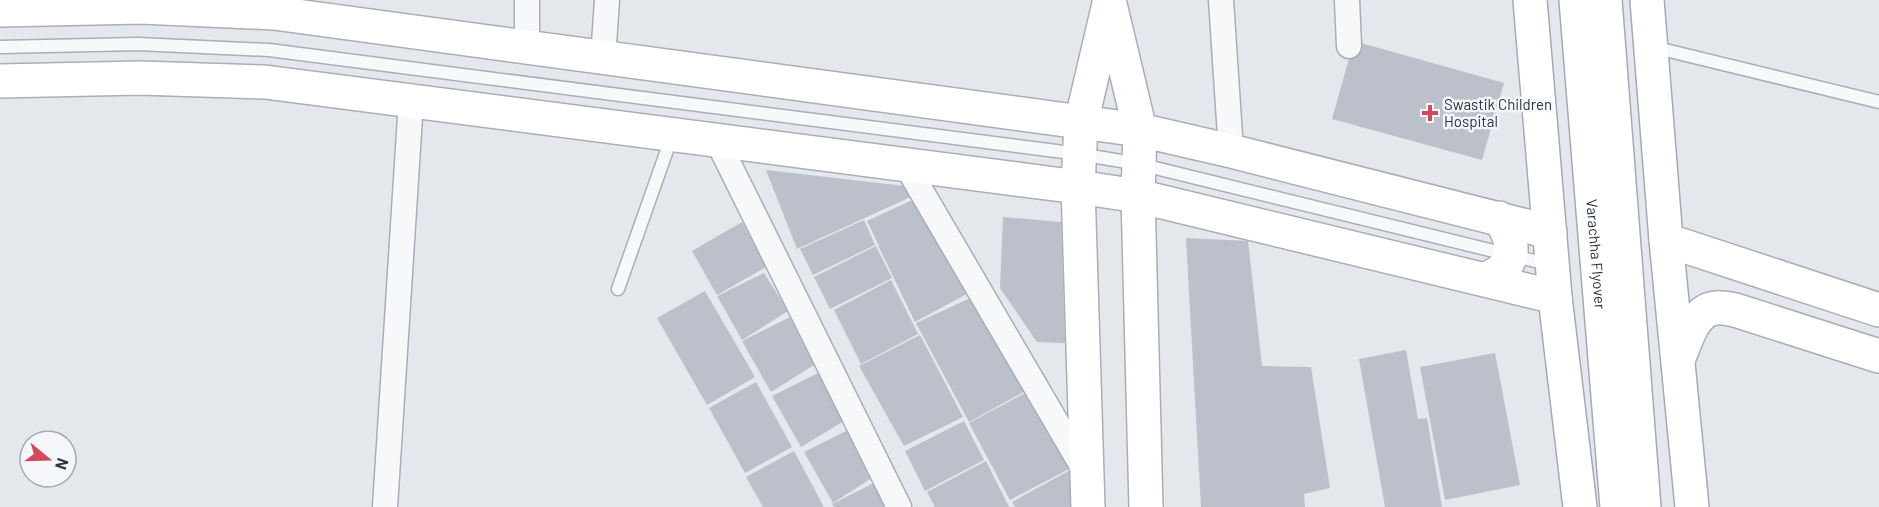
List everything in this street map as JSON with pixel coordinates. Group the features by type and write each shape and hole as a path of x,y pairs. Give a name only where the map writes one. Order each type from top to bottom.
{"main road":[{"path":"1530,0 1554,281 1580,507"},
{"name":"Varachha Flyover","path":"1576,0 1617,507"},
{"name":"Varachha Flyover","path":"1605,0 1644,507"},
{"path":"1647,0 1666,240 1692,507"},
{"path":"1109,2 1140,130 1138,180 1146,507"},
{"path":"1088,507 1078,188 1080,138 1109,2"},
{"path":"2,7 141,4 275,6 1080,138 1140,130 1550,232"},
{"path":"0,81 140,78 265,82 1078,188 1138,180 1485,279 1554,281"},
{"path":"1485,279 1497,275 1505,267 1510,255 1511,241 1499,218"},
{"path":"1666,240 1879,310"},
{"path":"1735,310 1732,301 1733,290 1743,265"},
{"path":"1678,360 1697,317 1716,308 1735,310 1879,356"}],"street":[{"path":"526,48 527,0"},
{"path":"603,58 607,0"},
{"path":"1221,0 1231,151"},
{"path":"1347,0 1349,46"},
{"path":"385,507 411,101"},
{"path":"718,142 900,507"},
{"path":"906,165 1088,474"}],"lane":[{"path":"0,47 138,44 269,50 1080,138 1138,180 1510,255 1554,281"},
{"path":"1651,47 1879,102"},
{"path":"618,289 672,135"}],"building":[{"path":"1354,41 1504,83 1482,160 1332,119"},
{"path":"766,170 914,187 917,194 797,249"},
{"path":"919,197 974,290 915,322 878,245 881,243 878,244 867,221"},
{"path":"1003,217 1061,222 1065,343 1037,342 1000,288"},
{"path":"864,220 875,245 813,275 800,249"},
{"path":"742,222 766,267 717,295 692,251"},
{"path":"1186,238 1248,241 1262,366 1311,367 1330,488 1304,494 1305,507 1201,507"},
{"path":"876,246 892,278 830,309 814,277"},
{"path":"764,273 788,311 742,340 717,296"},
{"path":"891,280 918,334 861,364 834,310"},
{"path":"705,291 755,377 707,405 657,318"},
{"path":"977,295 1029,389 969,422 916,323"},
{"path":"790,317 814,365 771,392 742,341"},
{"path":"920,335 963,417 904,446 859,366"},
{"path":"1406,350 1418,419 1427,418 1442,507 1385,507 1359,359"},
{"path":"1495,353 1520,485 1445,500 1420,367"},
{"path":"820,372 844,421 801,447 772,396"},
{"path":"756,382 792,447 745,473 709,408"},
{"path":"1029,391 1071,468 1010,500 969,423"},
{"path":"964,421 984,460 925,491 905,451"},
{"path":"848,430 875,476 833,503 804,452"},
{"path":"794,451 824,507 763,507 746,477"},
{"path":"986,461 1009,507 935,507 927,492"},
{"path":"1072,469 1076,507 1015,507 1012,502"},
{"path":"876,482 888,507 834,507 832,504"}],"place":[{"name":"Swastik Children Hospital","path":"1430,113"}]}
